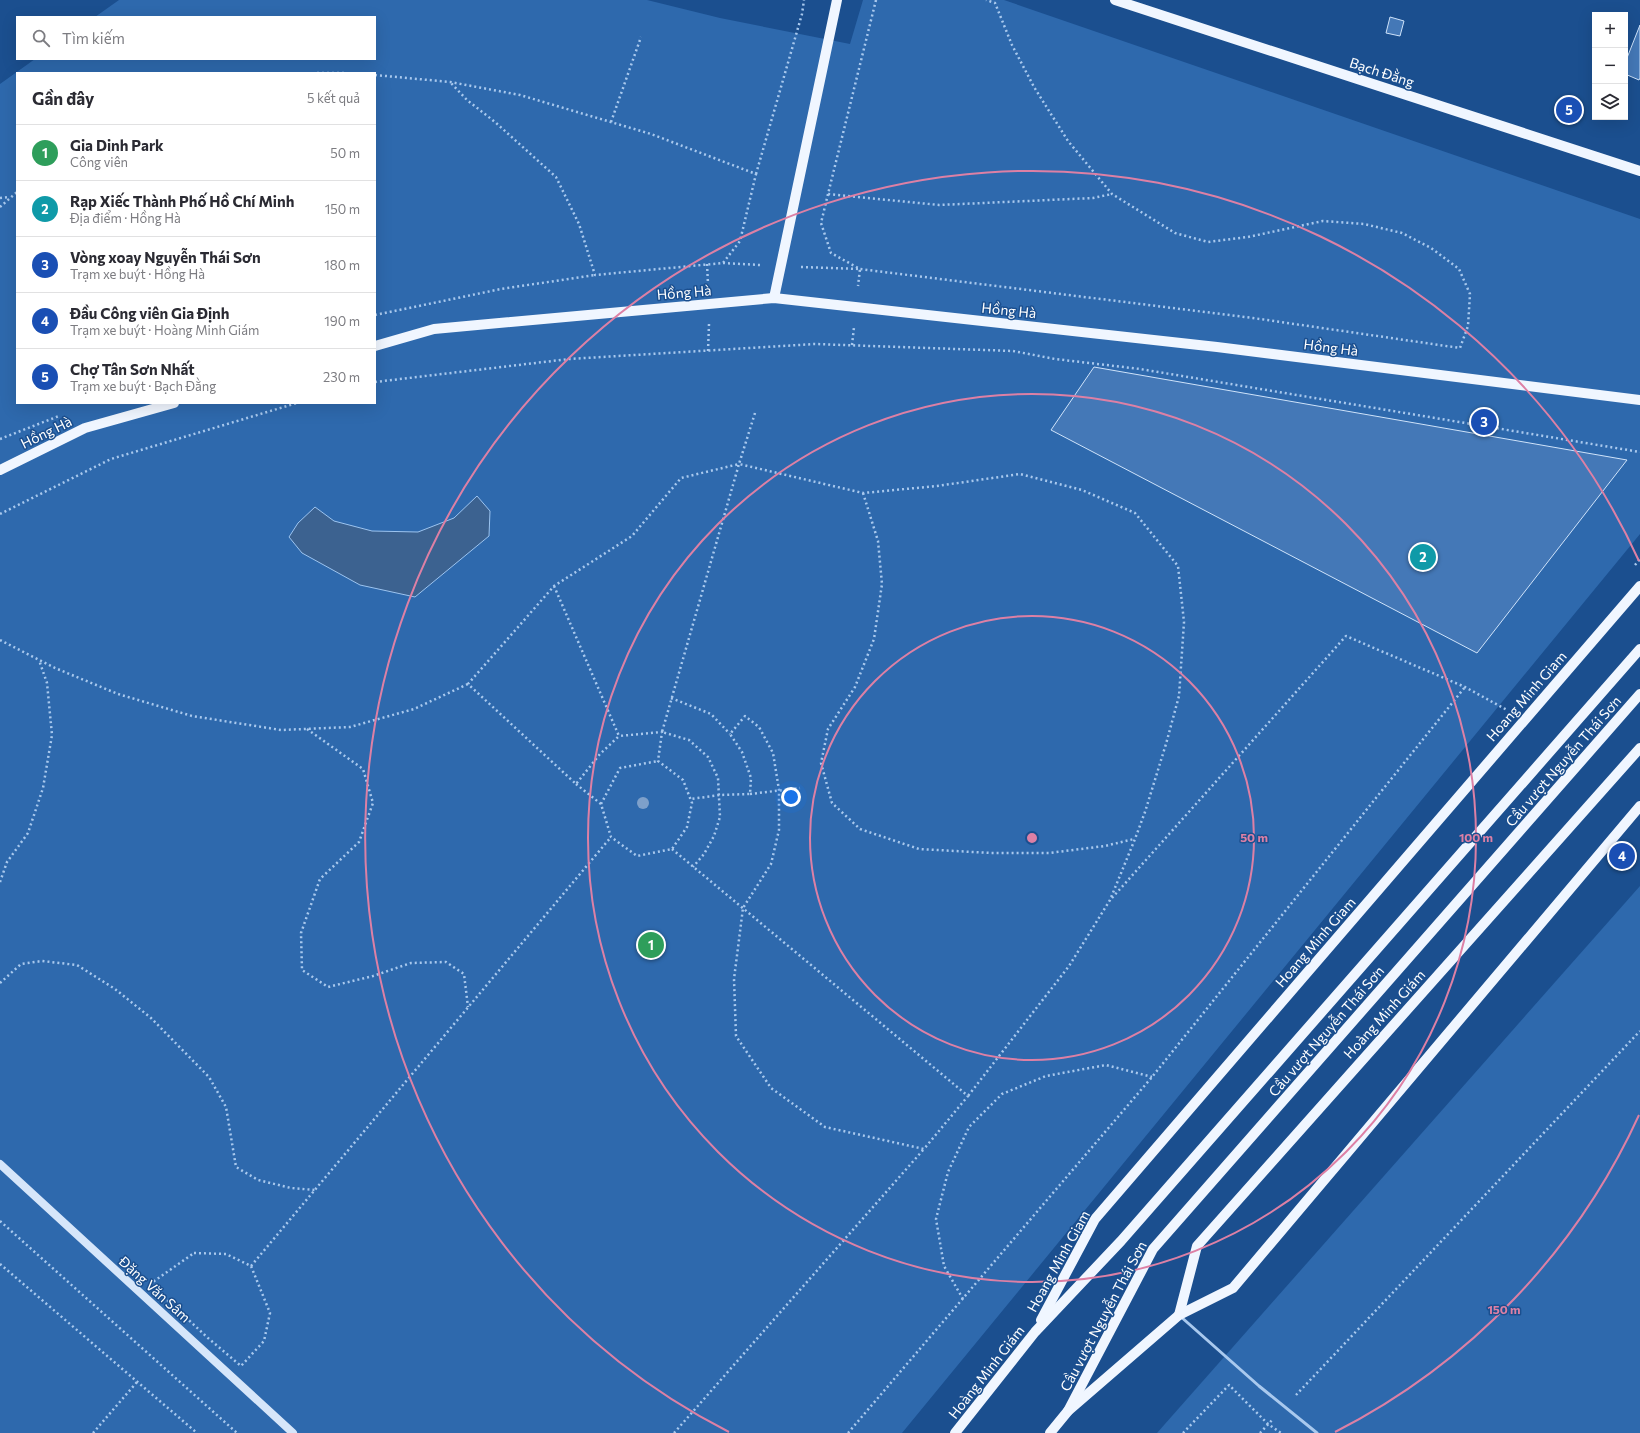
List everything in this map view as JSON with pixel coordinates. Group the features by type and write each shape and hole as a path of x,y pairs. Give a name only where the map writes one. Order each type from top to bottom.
{"main road":[{"path":"774,298 837,0"},
{"name":"Bạch Đằng","path":"1116,0 1640,171"},
{"name":"Hồng Hà","path":"376,346 434,330 774,298 1225,348 1640,400"},
{"name":"Hồng Hà","path":"0,470 85,428 170,404"},
{"name":"Hoang Minh Giam","path":"1035,1332 1095,1219 1640,586"},
{"name":"Cầu vượt Nguyễn Thái Sơn","path":"1121,1241 1640,649"},
{"name":"Cầu vượt Nguyễn Thái Sơn","path":"1068,1411 1153,1249 1640,694"},
{"name":"Hoàng Minh Giám","path":"1179,1315 1197,1246 1640,748"},
{"path":"1050,1433 1068,1411 1179,1315 1233,1288 1640,806"},
{"name":"Hoàng Minh Giám","path":"955,1433 1035,1332 1121,1241"}],"street":[{"name":"Đặng Văn Sâm","path":"0,1164 293,1433"}],"lane":[{"path":"1179,1315 1284,1407 1317,1433"}],"path":[{"path":"376,314 501,289 595,275 723,263 740,241 756,174 802,14 804,0"},
{"path":"876,0 821,223 831,253 860,270 1253,318 1460,348 1468,326 1470,294 1459,269 1431,248 1402,233 1364,224 1323,221 1248,237 1208,242 1175,233 1112,194 1068,141 1034,87 1012,45 995,3 986,0"},
{"path":"611,122 641,37"},
{"path":"376,75 450,82 520,95 650,134 756,174"},
{"path":"450,82 467,100 496,122 556,177 579,224 595,275"},
{"path":"0,207 16,193"},
{"path":"828,194 939,205 1093,198 1112,194"},
{"path":"0,198 10,197"},
{"path":"376,382 569,359 815,344 1013,351 1055,359 1140,369 1640,452"},
{"path":"0,514 110,459 294,404"},
{"path":"658,761 662,732 671,698 754,413"},
{"path":"0,439 59,416"},
{"path":"0,640 55,668 118,694 192,716 281,730 350,727 414,708 468,684 554,586 632,536 681,478 739,464 863,493 937,486 1020,474 1082,490 1135,513 1178,566 1184,622 1179,696 1150,797 1135,839 1110,900"},
{"path":"863,493 878,541 882,584 874,639 855,687 828,729 821,763 832,803 860,829 919,849 991,853 1049,853 1106,846 1135,839"},
{"path":"554,586 619,736"},
{"path":"674,1433 924,1149 968,1096 1068,966 1110,900 1346,636 1465,687 1152,1077 848,1433"},
{"path":"0,882 6,862 28,833 44,788 52,735 47,683 39,660"},
{"path":"468,684 576,784 601,804 611,837 637,856 672,849 688,826 692,803 683,780 658,761 620,768 601,804"},
{"path":"671,698 711,714 730,734 742,752 751,778 750,794"},
{"path":"730,734 745,716 759,727 773,753 779,790 779,830 771,864 743,908 734,979 736,1036 771,1088 826,1127 924,1149"},
{"path":"307,729 363,769 374,803 359,842 320,879 301,933 302,970 328,987 373,976 411,963 446,962 464,974 468,1008"},
{"path":"576,784 600,754 619,736 662,732 689,740 708,757 718,778 720,795 720,817 714,836 704,854 693,867"},
{"path":"691,800 720,795 750,794 800,788"},
{"path":"252,1266 611,837"},
{"path":"672,849 968,1096"},
{"path":"0,982 21,964 42,961 78,965 109,985 151,1018 209,1077 226,1107 236,1167 258,1180 291,1188 315,1190"},
{"path":"1260,1433 1640,1031"},
{"path":"963,1299 944,1266 936,1219 948,1172 969,1127 1002,1094 1046,1076 1106,1065 1152,1077"},
{"path":"0,1221 237,1433"},
{"path":"194,1253 226,1254 252,1266 270,1313 264,1341 241,1366 208,1338 150,1284 194,1253"},
{"path":"1,1265 197,1433"},
{"path":"93,1433 137,1382"},
{"path":"1182,1433 1229,1384 1268,1424 1281,1433"}],"shaded area":[{"path":"119,0 647,0 720,18 850,44 863,0 1004,0 1640,219 1640,534 902,1433 0,1433 0,84 16,73 16,404 376,404 376,72 17,72 34,60 376,60 376,16 96,16"},
{"path":"477,496 490,511 489,536 415,597 360,585 302,553 289,537 298,523 315,507 334,521 372,531 418,532 454,518"},
{"path":"1640,886 1640,1433 1157,1433"}],"building":[{"path":"1390,17 1404,21 1400,36 1386,33"},
{"path":"1640,25 1639,80 1628,75 1628,55"},
{"path":"1094,367 1627,460 1477,653 1051,430"}],"place":[{"name":"Chợ Tân Sơn Nhất","path":"1569,110"},
{"name":"Vòng xoay Nguyễn Thái Sơn","path":"1484,422"},
{"name":"Rạp Xiếc Thành Phố Hồ Chí Minh","path":"1423,557"},
{"name":"Đầu Công viên Gia Định","path":"1622,856"},
{"name":"Gia Dinh Park","path":"651,945"}]}
